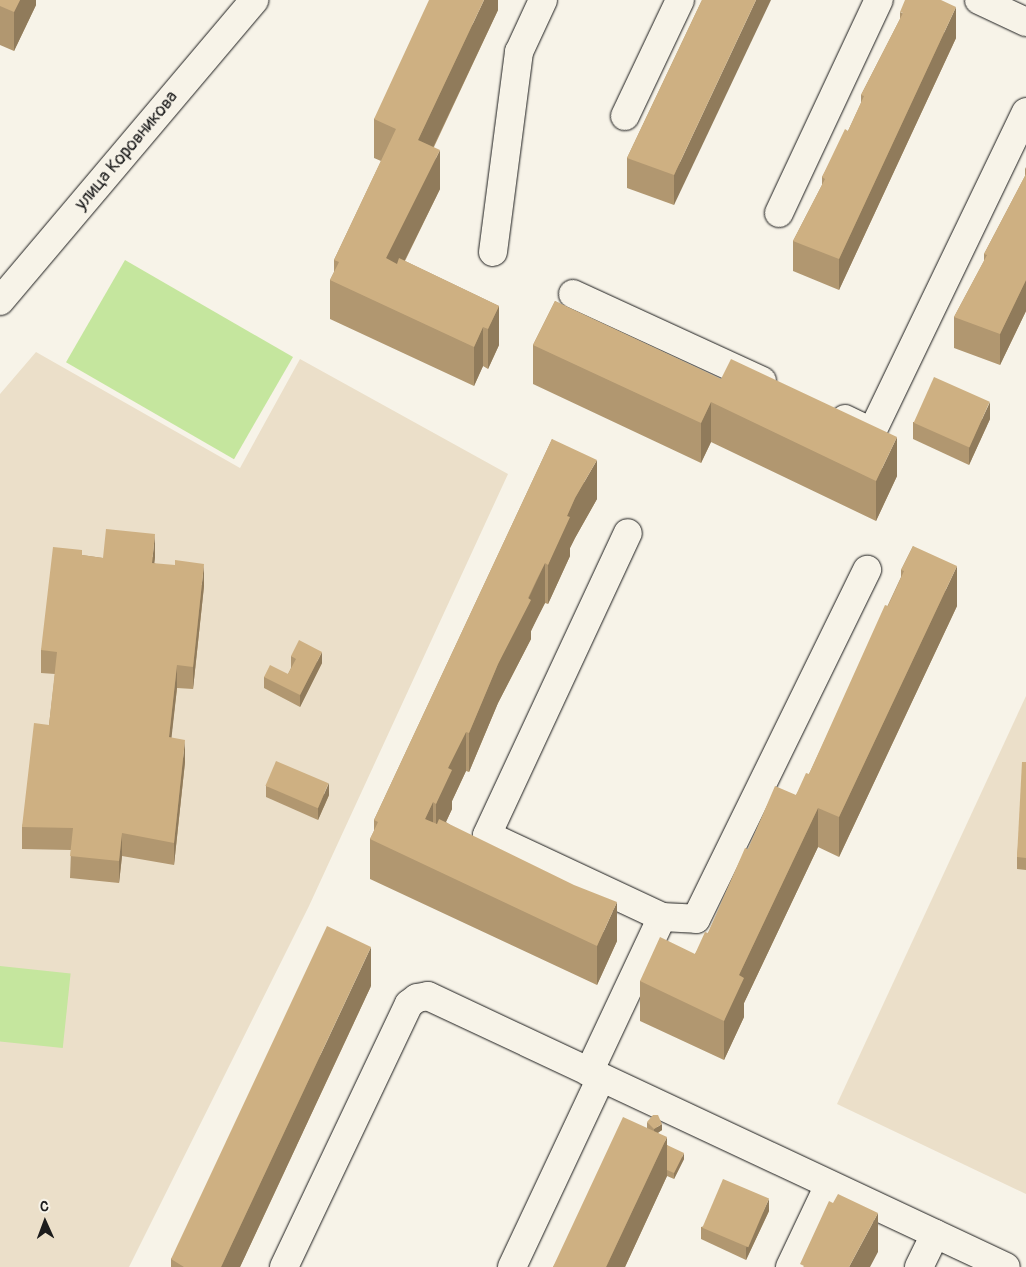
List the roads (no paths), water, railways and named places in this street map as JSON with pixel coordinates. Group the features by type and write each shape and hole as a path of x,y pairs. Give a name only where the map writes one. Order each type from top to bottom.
{"street":[{"name":"улица Коровникова","path":"0,301 254,0"},
{"path":"493,252 519,52 544,0"},
{"path":"625,116 680,0"},
{"path":"779,213 879,0"},
{"path":"978,0 1026,22"},
{"path":"818,407 872,432 1026,112"},
{"path":"573,294 782,390"},
{"path":"628,533 487,835 662,917 696,919 867,570"},
{"path":"512,1267 662,917"},
{"path":"284,1267 409,1004 417,998 428,996 1006,1267"},
{"path":"790,1267 829,1185"},
{"path":"919,1267 935,1234"}]}
